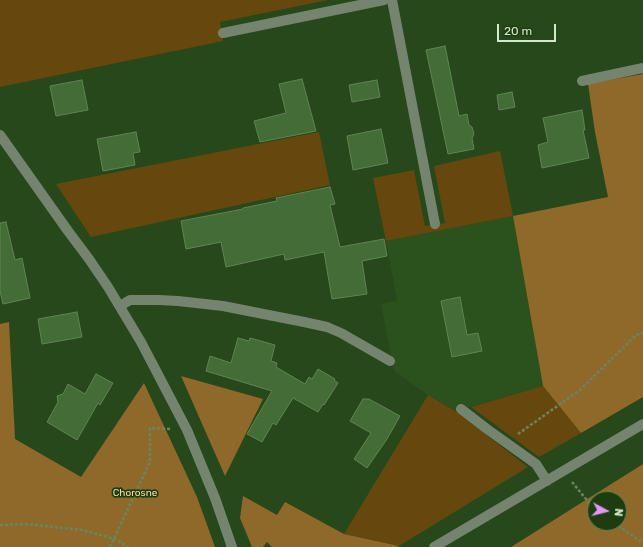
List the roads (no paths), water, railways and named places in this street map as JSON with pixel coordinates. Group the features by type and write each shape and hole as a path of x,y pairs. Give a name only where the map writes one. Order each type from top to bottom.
{"street":[{"path":"223,33 384,0"},
{"path":"392,0 435,224"},
{"path":"582,80 643,68"},
{"path":"0,135 89,259 120,306 141,342 187,430 215,498 232,547"},
{"path":"120,306 130,300 178,301 223,306 304,322 327,328 341,334 390,361"},
{"path":"461,409 536,464 547,481"},
{"path":"434,547 643,424"}],"park label":[{"name":"Chorosne","path":"135,493"}]}
